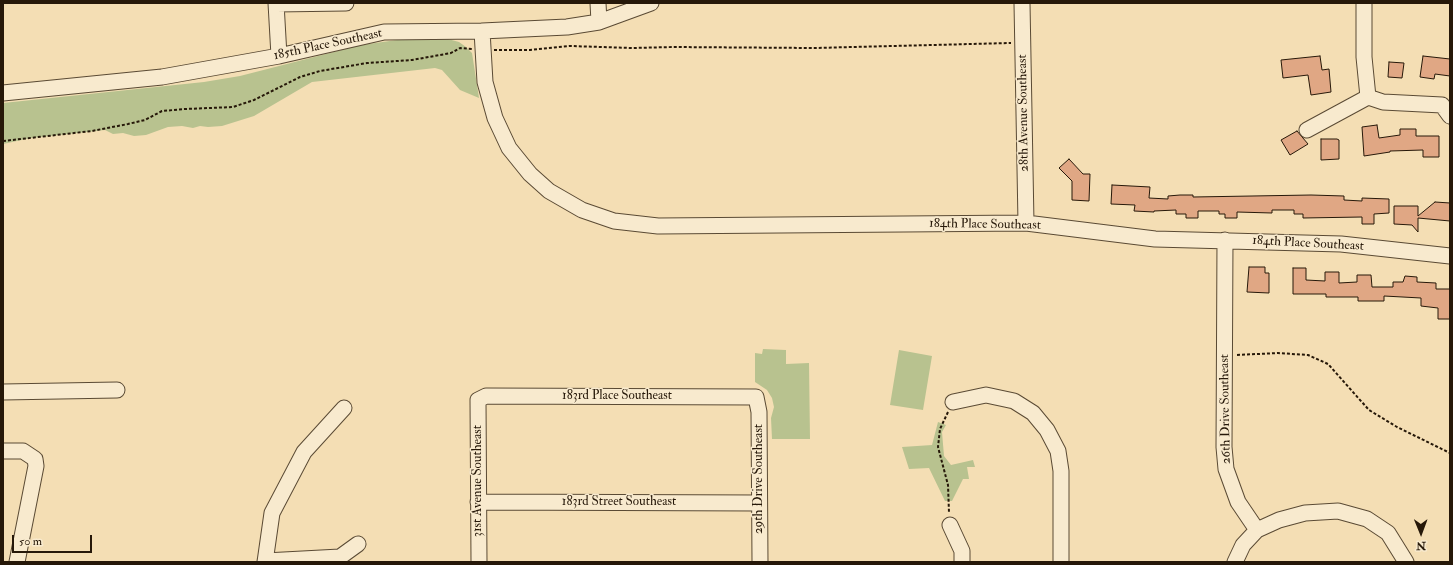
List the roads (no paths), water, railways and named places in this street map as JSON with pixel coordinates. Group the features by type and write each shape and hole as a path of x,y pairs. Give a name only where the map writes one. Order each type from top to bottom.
{"street":[{"path":"279,56 276,4 346,3"},
{"path":"598,3 599,22"},
{"name":"28th Avenue Southeast","path":"1022,3 1026,223"},
{"path":"1364,3 1364,57 1368,97"},
{"name":"185th Place Southeast","path":"3,93 162,77 279,56 384,32 482,31 567,27 599,22 648,4"},
{"name":"184th Place Southeast","path":"482,31 485,82 495,118 509,148 530,174 549,191 582,210 614,221 658,226 1026,223 1155,239 1341,244 1450,256"},
{"path":"1307,130 1368,97 1383,102 1446,110"},
{"name":"26th Drive Southeast","path":"1225,240 1224,447 1226,469 1238,502 1257,530"},
{"path":"3,392 117,390"},
{"path":"953,402 986,395 1014,401 1033,414 1047,430 1058,450 1060,471 1061,562"},
{"name":"183rd Place Southeast","path":"478,400 486,396 756,397"},
{"name":"29th Drive Southeast","path":"756,397 759,412 760,562"},
{"name":"31st Avenue Southeast","path":"478,400 479,562"},
{"path":"344,408 304,452 272,513 265,562 340,557 358,544"},
{"path":"3,451 24,450 35,459 36,466 17,562"},
{"name":"183rd Street Southeast","path":"478,502 759,503"},
{"path":"1235,562 1243,545 1257,530 1279,520 1305,513 1338,511 1367,518 1388,533 1406,562"},
{"path":"950,525 962,551 962,562"}]}
